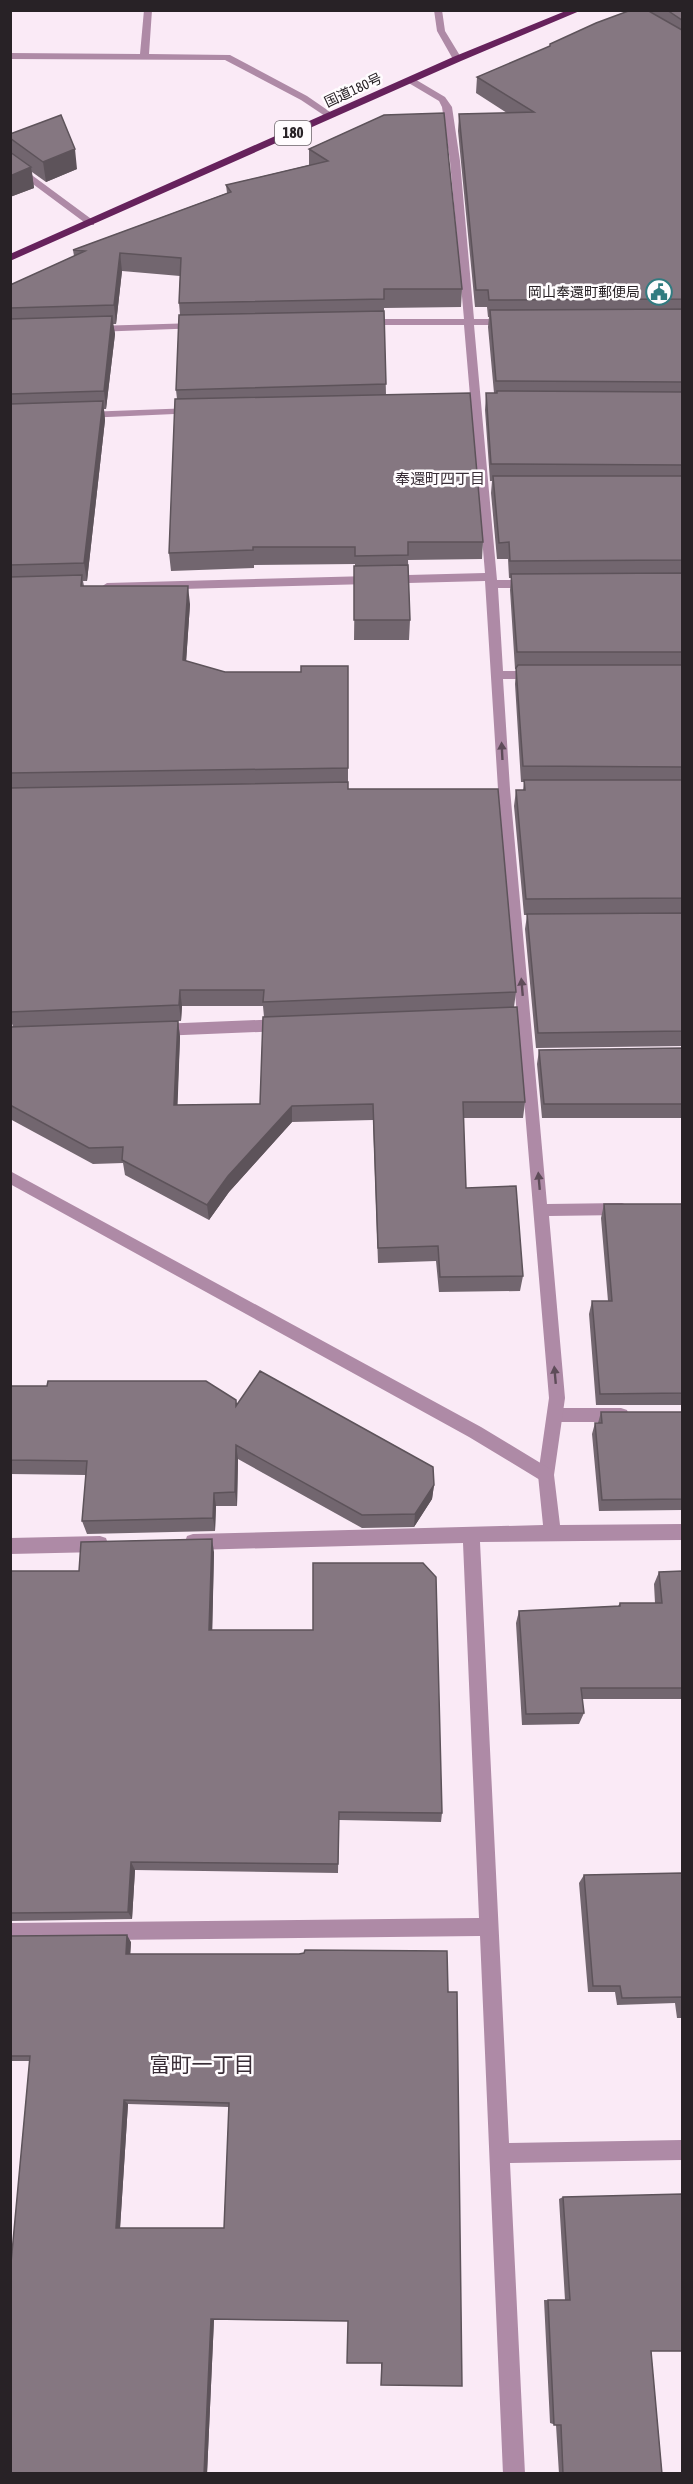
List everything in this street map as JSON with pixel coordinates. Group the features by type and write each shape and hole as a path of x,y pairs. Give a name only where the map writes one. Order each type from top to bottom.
{"highway":[{"name":"国道180号","path":"10,258 457,58 578,10"}],"street":[{"path":"144,56 148,10"},
{"path":"438,10 441,31 457,58"},
{"path":"10,56 226,57 304,98 331,116"},
{"path":"410,80 442,99 447,107 455,161 477,403 490,487 491,580 504,789 522,922 519,1015 534,1056 541,1210 557,1398 546,1475 552,1532"},
{"path":"10,162 92,223"},
{"path":"353,323 518,322"},
{"path":"81,330 211,326"},
{"path":"70,415 202,411"},
{"path":"93,587 491,580 539,584"},
{"path":"498,675 555,675"},
{"path":"142,1031 297,1024"},
{"path":"10,1177 475,1432 546,1475"},
{"path":"541,1210 635,1209"},
{"path":"555,1415 636,1415"},
{"path":"176,1542 471,1536 552,1532 682,1532"},
{"path":"471,1536 514,2474"},
{"path":"10,1546 117,1544"},
{"path":"10,1932 489,1927"},
{"path":"500,2153 682,2150"}],"building":[{"path":"631,10 647,10 682,30 682,299 489,300 488,290 476,290 459,114 534,112 477,77 550,46 596,23"},
{"path":"667,10 682,10 682,20"},
{"path":"444,113 462,289 384,289 384,299 179,303 181,258 120,253 114,305 10,308 10,285 85,251 73,250 231,192 226,185 328,161 309,149 384,115"},
{"path":"61,115 75,149 43,162 10,138 10,134"},
{"path":"10,152 31,167 10,176"},
{"path":"682,309 682,382 496,381 490,310"},
{"path":"384,311 386,384 176,390 179,315"},
{"path":"112,316 104,391 10,394 10,319"},
{"path":"497,391 682,392 682,465 491,464 486,393 497,393"},
{"path":"470,393 483,542 408,542 408,555 355,556 355,547 253,547 253,550 169,553 175,399"},
{"path":"103,401 84,563 10,565 10,404"},
{"path":"493,476 682,476 682,560 510,561 509,542 499,543"},
{"path":"408,565 410,620 354,620 354,566"},
{"path":"682,573 682,652 517,652 511,574"},
{"path":"82,575 81,586 188,586 183,660 225,672 301,672 301,666 348,666 348,768 10,773 10,577"},
{"path":"518,665 682,665 682,767 523,766 516,668"},
{"path":"524,780 682,780 682,898 526,899 516,790 525,790"},
{"path":"348,782 348,789 498,789 516,992 263,1002 264,990 180,990 179,1005 10,1012 10,788"},
{"path":"682,913 682,1031 538,1033 527,914"},
{"path":"517,1007 525,1102 463,1102 466,1188 516,1186 523,1276 440,1277 438,1246 378,1248 373,1104 292,1106 228,1176 207,1205 122,1160 123,1147 89,1148 10,1105 10,1027 178,1021 174,1105 260,1104 263,1017"},
{"path":"682,1048 682,1104 544,1104 539,1050"},
{"path":"604,1204 682,1204 682,1393 600,1394 592,1301 612,1301"},
{"path":"260,1371 433,1467 434,1485 415,1514 362,1515 236,1445 235,1492 214,1493 213,1518 82,1521 87,1461 10,1460 10,1386 47,1386 48,1381 206,1381 236,1400 236,1406"},
{"path":"601,1412 682,1412 682,1499 602,1500 595,1423 602,1423"},
{"path":"212,1539 209,1630 313,1630 313,1563 423,1563 436,1577 442,1813 339,1812 338,1864 131,1862 128,1912 10,1913 10,1571 79,1571 81,1542"},
{"path":"682,1571 682,1688 581,1688 584,1713 526,1714 519,1611 620,1606 620,1603 662,1603 659,1572"},
{"path":"682,1873 682,1997 622,1998 620,1986 593,1986 584,1875"},
{"path":"127,1935 126,1954 299,1954 304,1953 305,1950 447,1951 448,1992 457,1992 462,2386 381,2385 382,2363 347,2363 348,2321 211,2319 204,2474 10,2474 10,2274 30,2056 10,2056 10,1936","holes":["124,2100 229,2103 224,2228 116,2228"]},
{"path":"682,2194 682,2351 651,2351 662,2474 563,2474 561,2425 554,2425 548,2300 570,2300 563,2197"}],"place":[{"name":"岡山奉還町郵便局","path":"659,292"}],"district":[{"name":"奉還町四丁目","path":"440,479"},
{"name":"富町一丁目","path":"202,2065"}]}
